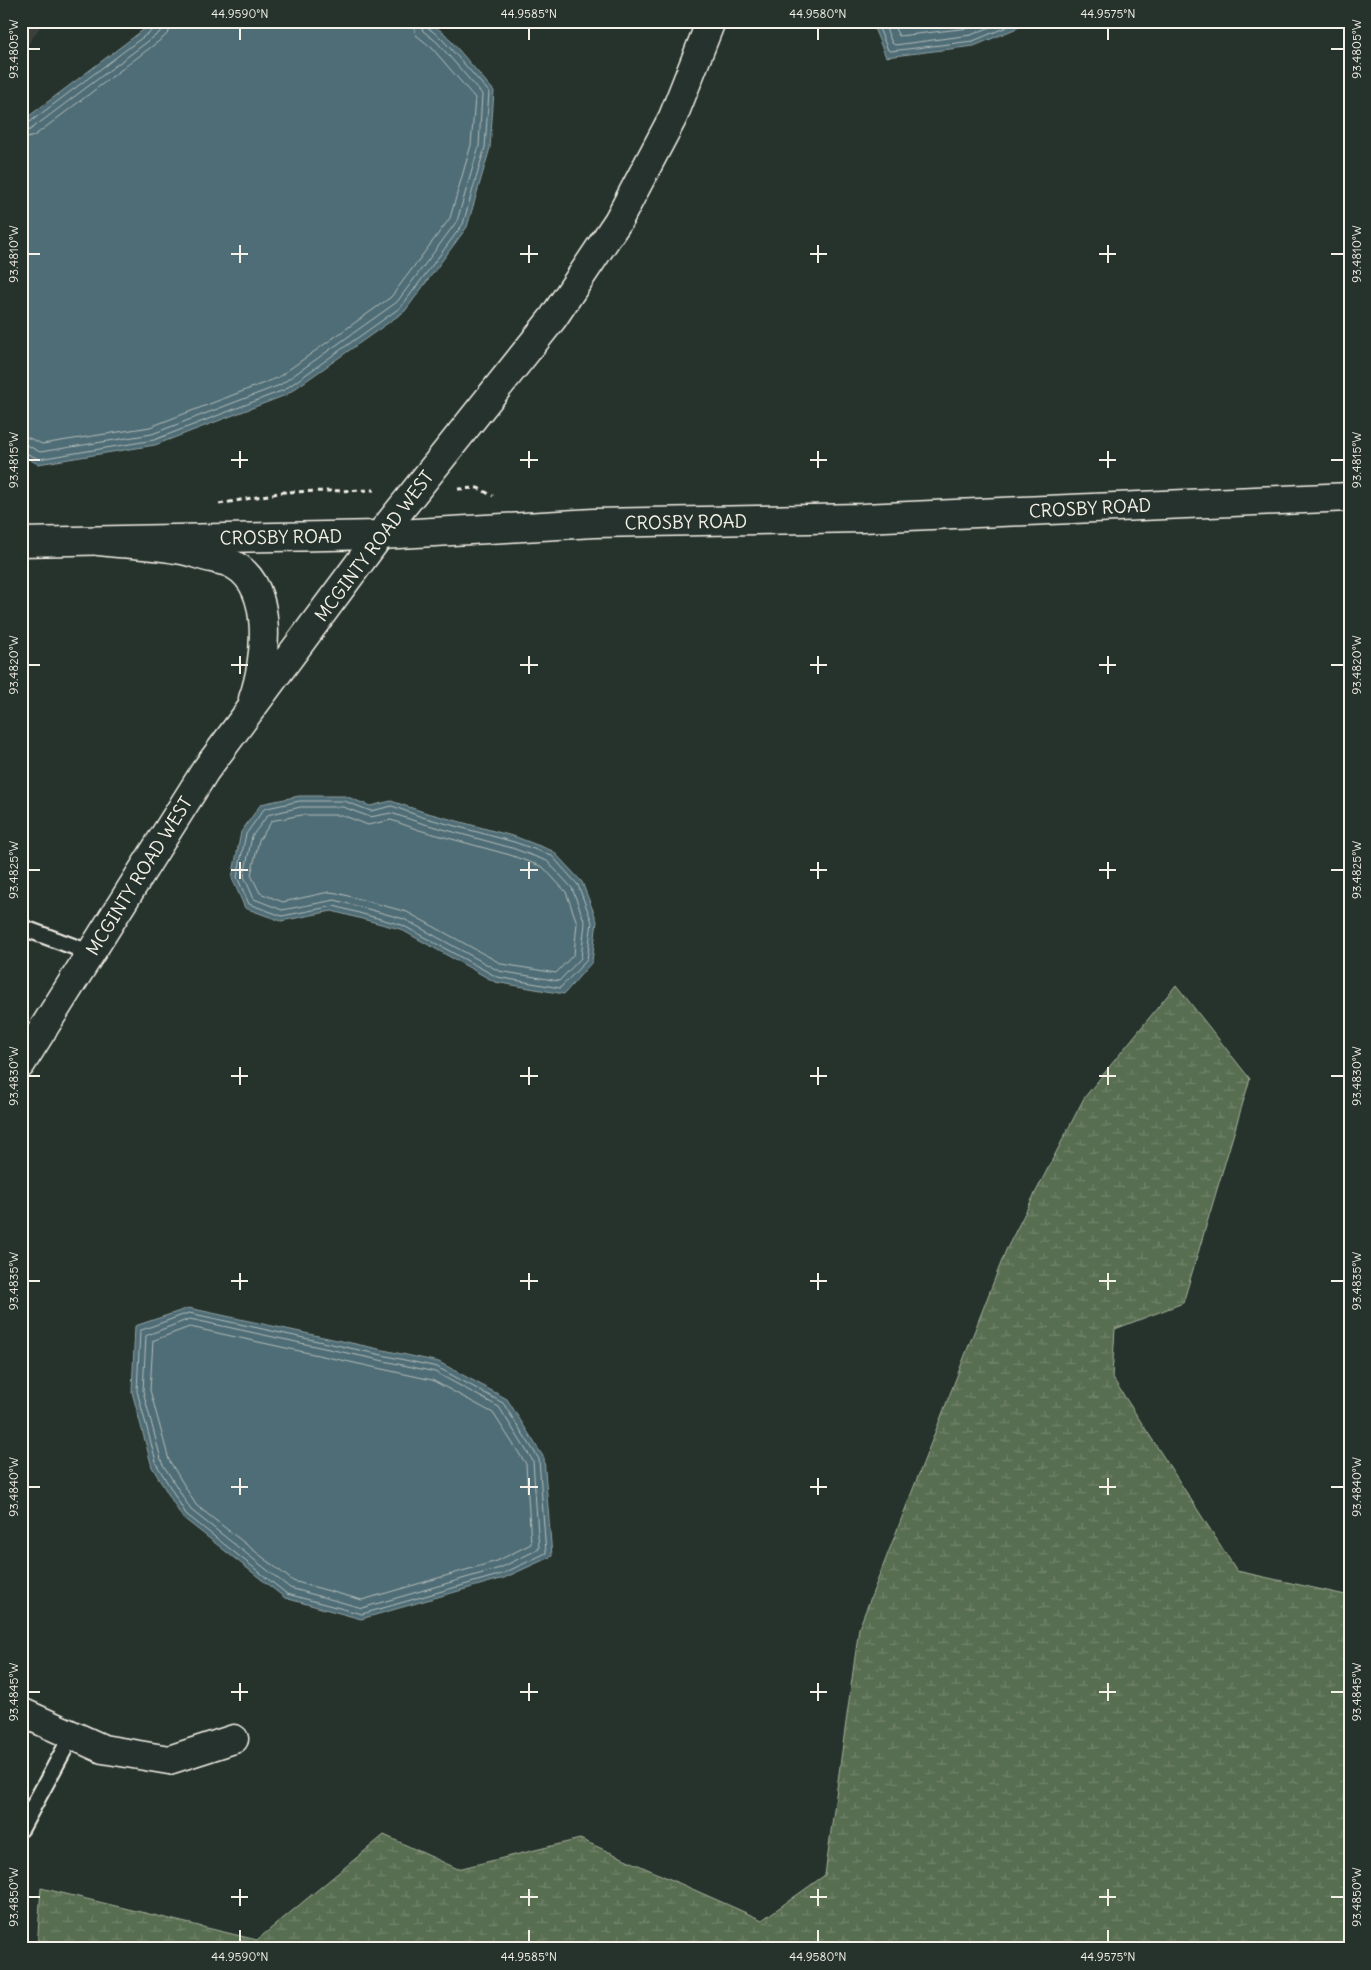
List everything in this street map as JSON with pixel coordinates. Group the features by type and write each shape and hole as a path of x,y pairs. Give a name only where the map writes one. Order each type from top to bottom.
{"main road":[{"name":"MCGINTY ROAD WEST","path":"21,1064 205,771 380,535 553,318 618,221 672,117 711,21"},
{"name":"CROSBY ROAD","path":"21,542 380,535 594,523 862,518 1350,497"},
{"path":"98,541 182,550 232,564 241,569 252,582 260,601 264,621 264,641 258,685 249,712"},
{"path":"21,1712 103,1749 169,1760 234,1739"}],"lane":[{"path":"21,926 91,953"},
{"path":"21,1829 72,1735"}],"path":[{"path":"212,506 284,492 346,490 478,488 496,498"}],"shaded area":[{"path":"21,21 44,21 21,55"}],"green space":[{"path":"1176,985 1250,1079 1183,1303 1115,1329 1112,1377 1237,1571 1350,1596 1350,1949 37,1949 41,1888 257,1940 384,1835 458,1869 580,1839 762,1920 825,1875 859,1628 1006,1250 1084,1098"}],"water":[{"path":"155,21 428,21 445,34 494,91 490,148 467,227 405,311 286,395 155,445 38,464 21,455 21,122"},
{"path":"871,21 1034,21 974,46 886,57"},
{"path":"299,796 345,796 370,806 391,801 516,837 553,851 582,882 597,921 592,962 564,994 495,982 400,929 332,911 281,921 245,908 232,878 241,832 261,804"},
{"path":"189,1308 439,1362 507,1399 544,1458 552,1556 504,1578 361,1619 285,1598 182,1517 152,1467 132,1392 135,1326"}]}
